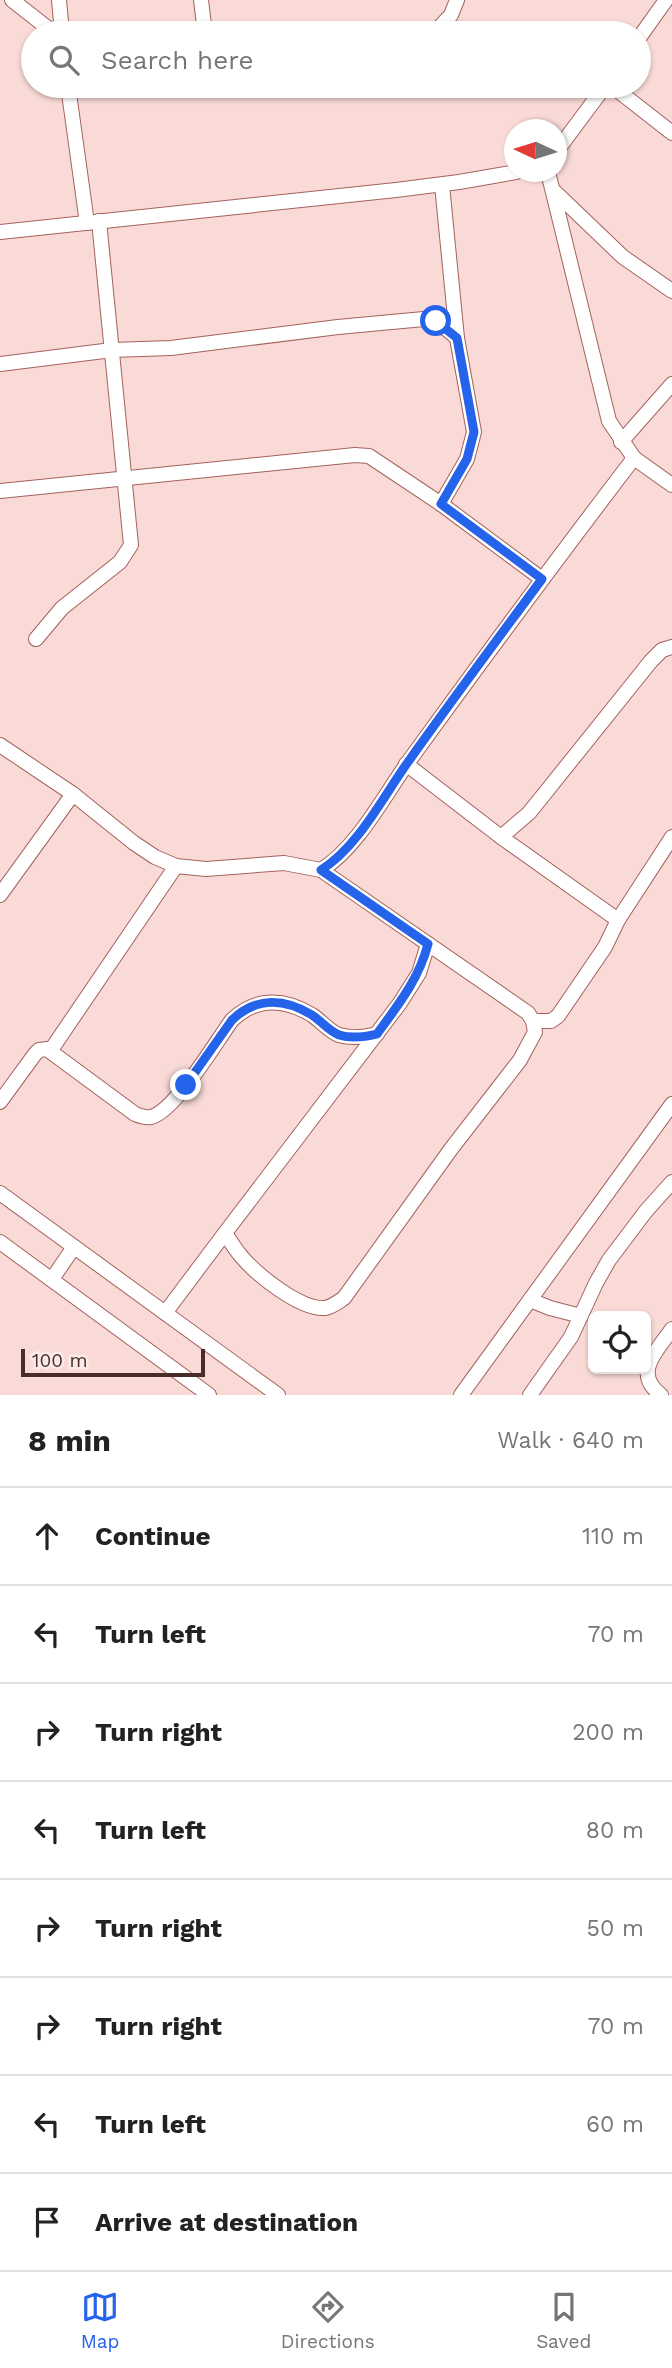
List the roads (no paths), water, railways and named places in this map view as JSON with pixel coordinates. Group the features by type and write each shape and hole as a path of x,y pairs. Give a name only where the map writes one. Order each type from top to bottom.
{"street":[{"path":"12,0 39,21"},
{"path":"59,0 61,21"},
{"path":"201,0 204,21"},
{"path":"446,21 452,15 457,0"},
{"path":"651,21 666,0"},
{"path":"36,639 62,608 114,568 130,548 132,541 112,350 93,222 70,98"},
{"path":"567,137 597,98"},
{"path":"627,98 672,133"},
{"path":"0,232 442,184 504,174"},
{"path":"551,182 609,421 634,458 672,485"},
{"path":"441,504 467,459 474,432 457,338 442,184"},
{"path":"553,190 623,257 672,291"},
{"path":"0,364 112,350 171,348 424,319 436,321 457,338"},
{"path":"621,442 672,384"},
{"path":"0,491 355,454 369,456 441,504 542,579"},
{"path":"321,870 331,865 351,844 542,579 634,458"},
{"path":"501,836 529,813 651,661 662,650 672,647"},
{"path":"0,746 73,794 155,857 176,866 206,869 284,863 321,870 528,1013 533,1021 535,1032 520,1060 451,1149 344,1298 336,1304 326,1308 313,1307 298,1301 247,1263 225,1233"},
{"path":"407,764 618,920"},
{"path":"0,895 73,794"},
{"path":"533,1021 551,1021 558,1016 605,947 618,920 672,837"},
{"path":"51,1050 176,866"},
{"path":"165,1313 377,1034 419,973 428,944"},
{"path":"0,1102 35,1054 43,1048 51,1050 109,1097 135,1114 153,1116 170,1104 232,1020 251,1005 262,1002 295,1006 340,1035 360,1038 377,1034"},
{"path":"461,1395 672,1104"},
{"path":"530,1395 571,1337 609,1260 672,1182"},
{"path":"0,1193 278,1395"},
{"path":"0,1242 209,1395"},
{"path":"52,1279 74,1247"},
{"path":"530,1300 581,1316"},
{"path":"661,1395 652,1388 647,1372 649,1362 672,1329"}]}
